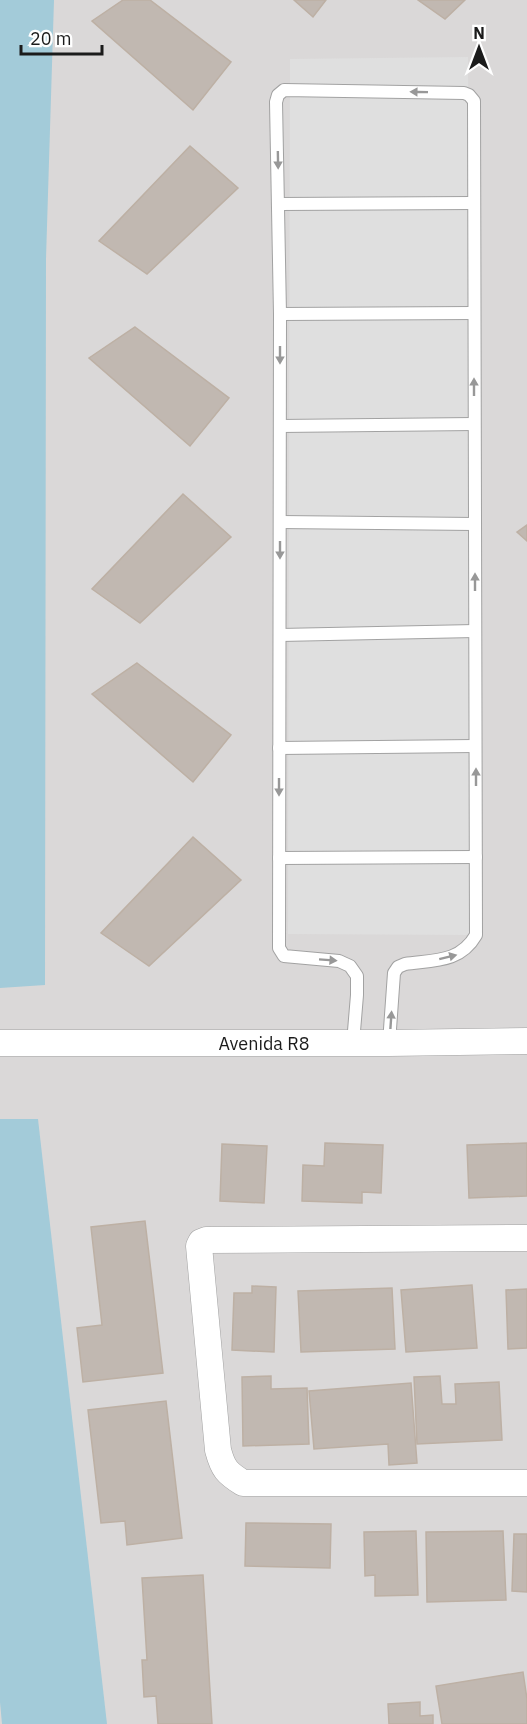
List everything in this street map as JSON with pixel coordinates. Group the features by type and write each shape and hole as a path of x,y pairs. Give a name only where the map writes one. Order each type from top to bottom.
{"street":[{"name":"Avenida R8","path":"0,1043 389,1044 527,1041"},
{"path":"527,1238 206,1240 199,1246 218,1450 221,1464 228,1474 243,1483 527,1483"}],"lane":[{"path":"353,1044 357,976 350,966 339,961 284,956 279,948 280,314 276,102 278,95 284,90 464,93 470,95 474,101 476,936 465,950 453,957 398,967 394,973 389,1044"},
{"path":"279,204 473,203"},
{"path":"280,314 474,313"},
{"path":"280,426 474,424"},
{"path":"280,522 474,524"},
{"path":"280,634 475,631"},
{"path":"279,748 475,746"},
{"path":"279,858 476,857"}],"shaded area":[{"path":"0,0 527,0 527,1724 0,1724"},
{"path":"468,57 472,935 288,934 290,59"}],"water":[{"path":"0,0 54,0 46,259 45,985 0,988"},
{"path":"0,1119 38,1119 107,1724 2,1724 0,1702"}],"building":[{"path":"123,0 150,0 231,62 193,110 92,21"},
{"path":"294,0 326,0 313,17"},
{"path":"418,0 465,0 445,19"},
{"path":"190,146 238,188 147,274 99,241"},
{"path":"135,327 229,398 190,446 89,358"},
{"path":"183,494 231,537 140,623 92,589"},
{"path":"527,525 527,541 517,532"},
{"path":"137,663 231,735 193,782 92,694"},
{"path":"193,837 241,880 149,966 101,933"},
{"path":"325,1143 383,1145 381,1193 362,1192 362,1203 302,1201 303,1165 324,1166"},
{"path":"527,1143 527,1196 469,1198 467,1145"},
{"path":"222,1144 267,1146 264,1203 220,1201"},
{"path":"145,1221 163,1373 83,1382 77,1328 102,1325 91,1227"},
{"path":"472,1285 477,1348 406,1352 401,1290"},
{"path":"252,1286 276,1287 274,1352 232,1350 234,1293 252,1293"},
{"path":"392,1288 395,1349 301,1352 298,1291"},
{"path":"527,1289 527,1348 508,1349 506,1290"},
{"path":"271,1376 271,1389 307,1388 309,1444 243,1446 242,1377"},
{"path":"440,1376 442,1404 456,1404 455,1384 499,1382 502,1440 417,1444 414,1377"},
{"path":"411,1383 417,1463 389,1465 388,1444 314,1449 309,1391"},
{"path":"166,1401 182,1538 127,1545 125,1521 101,1523 88,1410"},
{"path":"246,1523 331,1524 330,1568 245,1566"},
{"path":"416,1531 418,1595 375,1596 375,1575 365,1576 364,1532"},
{"path":"503,1531 506,1600 427,1602 426,1532"},
{"path":"514,1534 527,1534 527,1592 512,1591"},
{"path":"203,1575 212,1724 158,1724 156,1696 144,1697 142,1660 147,1660 142,1578"},
{"path":"523,1672 527,1699 527,1724 442,1724 436,1686"},
{"path":"420,1702 420,1716 433,1715 433,1724 389,1724 388,1704"}]}
